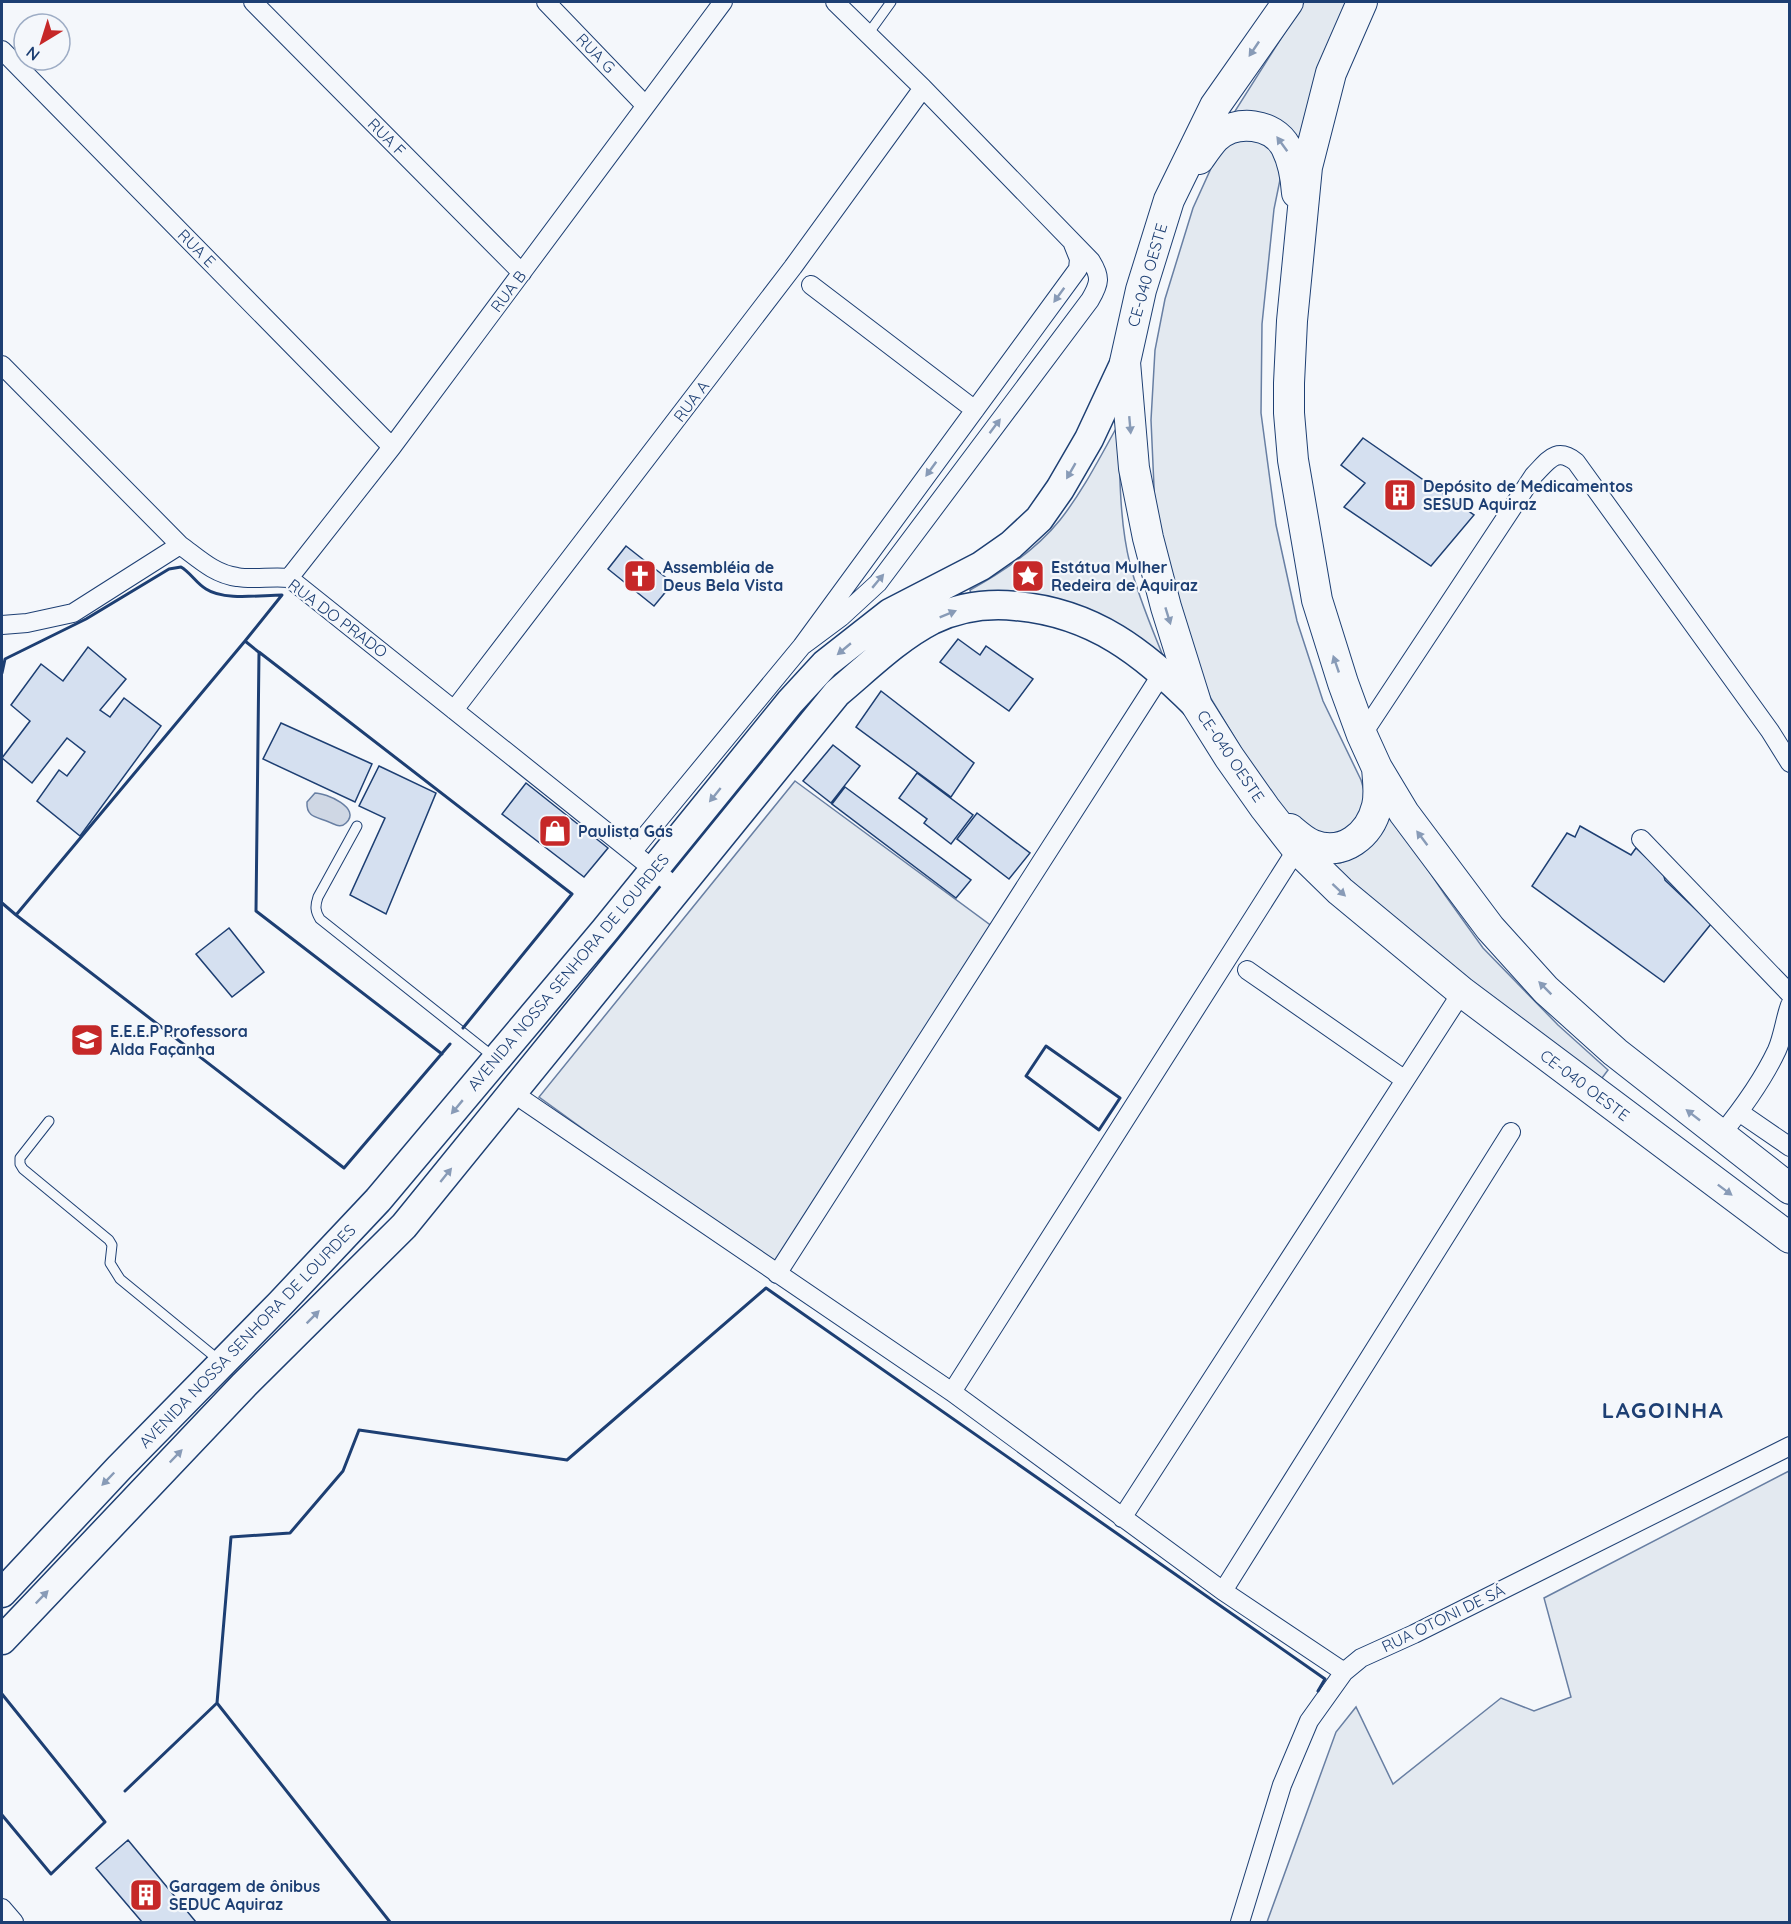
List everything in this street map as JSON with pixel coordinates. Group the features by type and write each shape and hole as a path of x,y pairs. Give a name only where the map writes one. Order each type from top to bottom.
{"highway":[{"name":"CE-040 OESTE","path":"1288,2 1215,106 1169,200 1141,290 1125,362 1134,468 1148,538 1166,607 1197,706 1228,757 1265,808 1297,849 1340,891 1462,992 1790,1238"},
{"path":"1362,2 1331,74 1307,167 1289,383 1293,460 1317,600 1342,683 1377,768 1404,813 1490,928 1533,975 1615,1052 1790,1189"},
{"path":"1169,200 1216,137 1228,129 1239,126 1263,128 1277,136 1286,146 1292,162 1296,181 1300,241"},
{"path":"1265,808 1298,836 1313,845 1329,848 1353,843 1372,820 1377,806 1377,768"}],"main road":[{"name":"AVENIDA NOSSA SENHORA DE LOURDES","path":"2,1593 119,1468 378,1200 605,930 790,702 825,664 890,613 981,566 1011,545 1039,519 1060,489 1089,439 1125,362"},
{"name":"AVENIDA NOSSA SENHORA DE LOURDES","path":"2,1640 244,1385 404,1226 837,693 897,643 931,621 961,609 996,604 1035,608 1074,618 1105,632 1163,672 1197,706"}],"street":[{"name":"RUA F","path":"253,2 522,273"},
{"name":"RUA G","path":"546,2 645,105"},
{"name":"RUA B","path":"289,578 392,447 723,2"},
{"path":"802,646 841,617 878,583 1090,300 1097,288 1099,274 1091,261 923,88 835,2"},
{"name":"RUA E","path":"2,50 392,447"},
{"name":"RUA A","path":"454,710 793,267 923,88"},
{"path":"633,851 802,646 1077,270 1079,259 1073,244"},
{"path":"811,285 975,410"},
{"name":"RUA DO PRADO","path":"2,365 180,545 212,569 226,575 238,578 289,578 678,889"},
{"path":"1362,735 1534,475 1552,457 1560,454 1569,456 1576,462 1770,731 1790,763"},
{"path":"2,626 73,613 180,545"},
{"path":"777,1274 1163,672"},
{"path":"1641,839 1790,994"},
{"path":"952,1392 1297,849"},
{"path":"1247,970 1405,1080"},
{"path":"1122,1518 1462,992"},
{"path":"1720,1136 1762,1079 1778,1048 1790,1005"},
{"path":"513,1093 952,1392 1223,1591 1344,1672"},
{"path":"1739,1112 1790,1147"},
{"path":"1223,1591 1511,1132"},
{"name":"RUA OTONI DE SÁ","path":"1240,1923 1282,1785 1309,1721 1344,1672 1361,1658 1414,1634 1790,1446"},
{"path":"2,1908 14,1923"}],"lane":[{"path":"868,34 891,2"},
{"path":"357,826 318,897 315,906 316,914 497,1060"},
{"path":"49,1121 20,1158 23,1169 109,1240 112,1245 110,1263 120,1279 222,1363"}],"shaded area":[{"path":"1304,2 1352,2 1303,145 1230,119"},
{"path":"1245,138 1272,146 1281,175 1274,209 1262,324 1261,413 1276,525 1297,621 1323,701 1361,780 1366,797 1367,810 1343,840 1295,825 1253,768 1210,697 1170,590 1155,509 1151,420 1155,350 1165,299 1193,208 1213,164 1223,150 1233,142"},
{"path":"1118,425 1126,547 1137,588 1163,656 972,597 970,590 995,576 1051,531 1091,474"},
{"path":"795,781 993,927 774,1267 539,1097"},
{"path":"315,793 341,802 349,812 350,817 346,823 342,826 337,825 311,814 308,811 307,802"},
{"path":"1388,810 1483,948 1558,1025 1608,1070 1599,1082 1444,966 1331,863 1340,863 1358,856"},
{"path":"1789,1471 1789,1922 1267,1922 1336,1732 1356,1707 1393,1784 1501,1698 1534,1711 1571,1697 1544,1598"}],"building":[{"name":"Depósito de Medicamentos SESUD Aquiraz","path":"1363,438 1474,515 1431,566 1344,507 1365,483 1341,465"},
{"name":"Assembléia de Deus Bela Vista","path":"626,546 673,583 654,606 608,569"},
{"path":"958,639 980,655 986,646 1033,679 1009,711 940,662"},
{"path":"88,647 126,679 100,710 110,717 124,698 161,726 80,836 37,801 59,770 67,776 85,752 67,738 32,783 2,758 30,721 11,705 41,664 63,681"},
{"path":"881,691 974,763 951,797 856,727"},
{"path":"281,723 372,764 355,802 263,759"},
{"path":"833,745 860,766 831,803 803,781"},
{"path":"379,766 436,793 386,914 350,895 385,818 359,806"},
{"path":"917,773 973,815 951,844 924,823 927,819 899,798"},
{"name":"Paulista Gás","path":"526,783 608,848 584,877 502,814"},
{"path":"845,787 971,880 956,898 832,804"},
{"path":"977,813 1030,853 1009,879 957,839"},
{"path":"1580,826 1631,855 1636,848 1663,873 1665,880 1711,924 1664,982 1532,886 1567,833 1575,837"},
{"path":"229,928 264,972 232,997 196,954"},
{"name":"Garagem de ônibus SEDUC Aquiraz","path":"128,1840 196,1922 142,1922 96,1868"}],"wall":[{"path":"2,673 5,659 86,619 169,569 181,567 202,587 214,593 232,596 282,595 245,641"},
{"path":"261,654 245,641 16,915 344,1168 450,1044"},
{"path":"442,1054 256,911 259,652 572,894 463,1028"},
{"path":"2,903 16,915"},
{"path":"1046,1046 1120,1098 1099,1130 1026,1076 1046,1046"},
{"path":"390,1922 217,1703 231,1537 290,1533 343,1471 359,1430 567,1460 766,1288 1325,1679 1318,1691"},
{"path":"2,1694 105,1822 51,1874 2,1815"},
{"path":"125,1791 217,1703"}],"place":[{"name":"Depósito de Medicamentos SESUD Aquiraz","path":"1400,495"},
{"name":"Assembléia de Deus Bela Vista","path":"640,576"},
{"name":"Estátua Mulher Redeira de Aquiraz","path":"1028,576"},
{"name":"Paulista Gás","path":"555,831"},
{"name":"E.E.E.P Professora Alda Façanha","path":"87,1040"},
{"name":"Garagem de ônibus SEDUC Aquiraz","path":"146,1895"}],"district":[{"name":"LAGOINHA","path":"1663,1410"}]}
